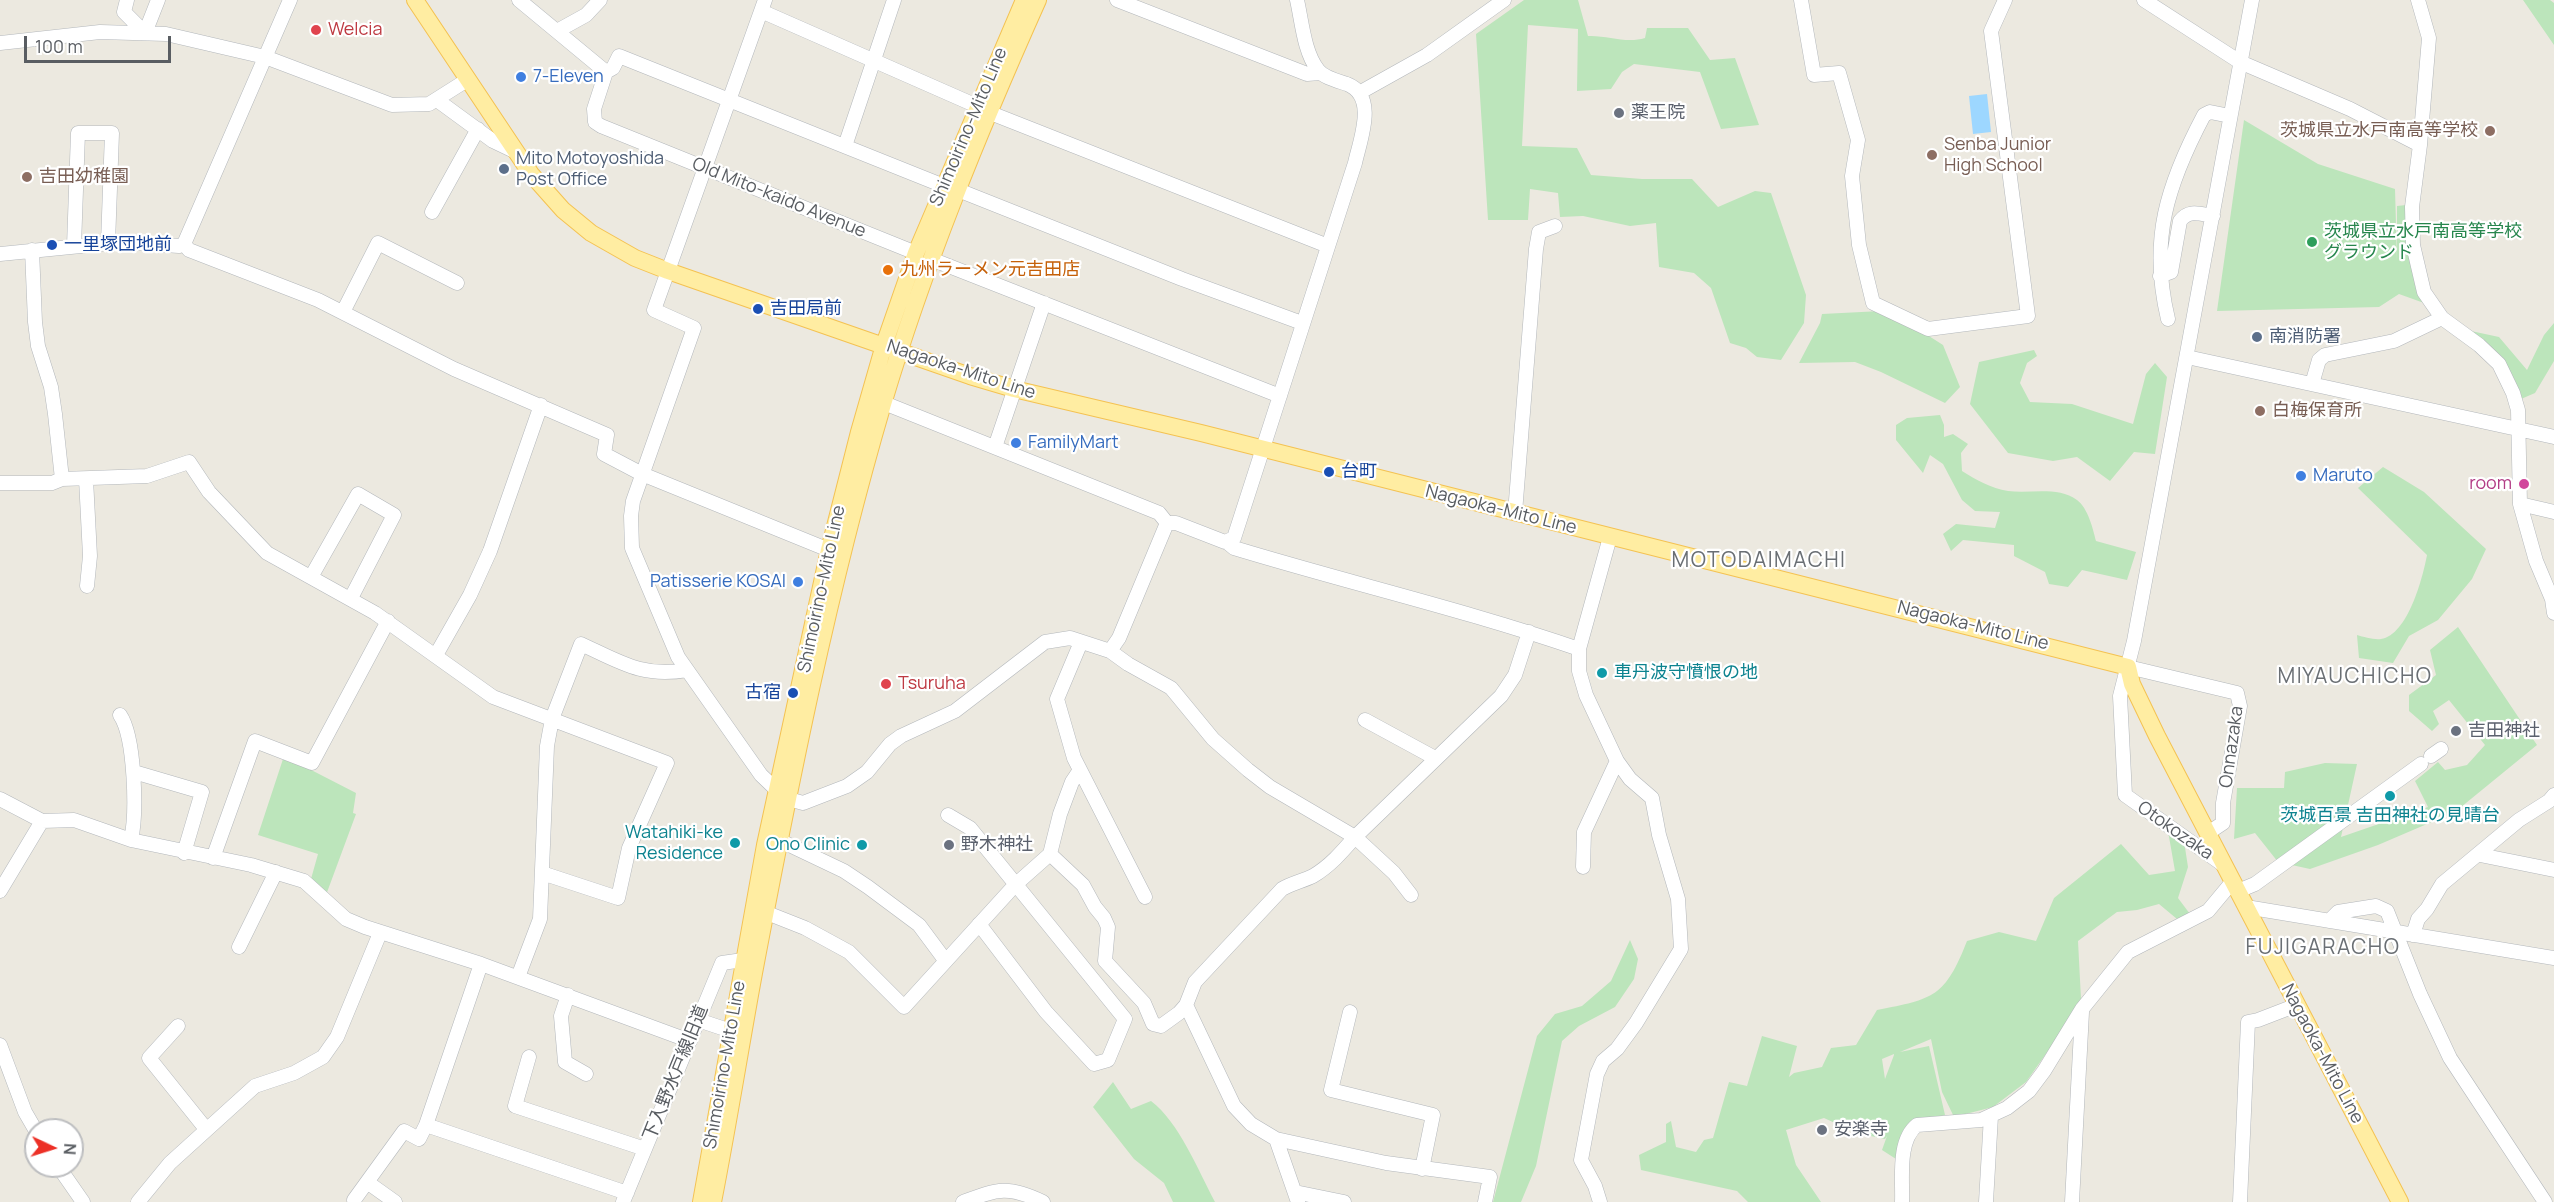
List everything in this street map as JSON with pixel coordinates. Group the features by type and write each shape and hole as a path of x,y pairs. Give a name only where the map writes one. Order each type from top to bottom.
{"main road":[{"name":"Nagaoka-Mito Line","path":"415,0 516,152 552,199 578,224 604,242 668,271 1014,389 1103,409 2086,654 2128,667 2139,700 2400,1202"},
{"name":"Shimoirino-Mito Line","path":"714,1202 781,841 783,796 829,550 859,432 892,348 924,256 1024,0"},
{"name":"Shimoirino-Mito Line","path":"983,109 1038,0"},
{"name":"Shimoirino-Mito Line","path":"701,1202 743,960 842,556 884,403 892,348"}],"street":[{"path":"127,0 124,12 145,33"},
{"path":"145,33 158,0"},
{"path":"0,254 108,243 179,246 184,244 290,0"},
{"path":"519,0 606,72 613,68 619,56 1182,279 1302,323"},
{"path":"556,31 586,15 600,0"},
{"path":"845,146 894,0"},
{"path":"1117,0 1306,74 1320,73 1351,86 1359,93 1365,114 1355,163 1263,449 1233,538 1228,543"},
{"path":"1298,0 1306,42 1320,73"},
{"path":"1359,93 1427,55 1504,0"},
{"path":"1801,0 1814,75 1839,73 1858,140 1852,176 1859,245 1873,303 1928,329 2028,316 1991,31 2005,0"},
{"path":"2144,0 2240,62 2350,109 2420,145"},
{"path":"2128,667 2252,0"},
{"path":"2418,0 2429,38 2412,207 2413,245 2424,292 2442,318 2479,345 2499,364 2513,393 2518,411 2520,504 2536,561 2554,604"},
{"path":"1328,246 983,109 874,60 763,6 654,310 694,328 642,474 631,516 632,548 667,632 687,670 761,775 783,796 803,803 847,786 867,772 890,744 901,736 955,711 1045,642 1070,638 1110,651 1171,688 1214,738 1248,770 1270,786 1355,837 1394,873 1411,895"},
{"path":"0,43 73,33 145,33 189,38 265,57 392,105 419,106 437,100 467,80"},
{"name":"Old Mito-kaido Avenue","path":"606,72 594,117 601,126 1280,396"},
{"path":"437,100 508,150 516,152"},
{"path":"2168,319 2160,276 2164,217 2170,187 2204,115 2210,112 2230,116"},
{"path":"432,212 478,129"},
{"path":"74,246 78,133 112,133 108,243"},
{"path":"2160,276 2170,272 2180,221 2185,214 2192,212 2213,216"},
{"path":"1515,513 1536,249 1539,232 1555,226"},
{"path":"343,312 378,243 457,283"},
{"path":"184,244 189,250 343,312 454,369 607,435 604,454 642,474 829,550"},
{"path":"32,250 38,346 51,387 62,479"},
{"path":"995,447 1044,303"},
{"path":"2312,384 2319,360 2325,355 2394,340 2442,318"},
{"path":"2187,357 2554,437"},
{"path":"884,403 1159,513 1167,523"},
{"path":"436,655 470,595 490,551 541,405"},
{"path":"0,483 52,483 62,479 147,476 189,462 209,492 267,553 351,598 388,621 493,697 667,763 629,849 618,898 551,874 542,873"},
{"path":"86,479 90,556 87,586"},
{"path":"311,577 358,494 394,515 351,598"},
{"path":"2520,504 2554,512"},
{"path":"1167,523 1176,523 1228,543 1234,548 1302,569 1529,632 1579,649"},
{"path":"1110,651 1119,638 1167,523"},
{"path":"1600,1202 1595,1186 1581,1160 1597,1074 1603,1061 1617,1049 1636,1023 1681,949 1678,899 1659,835 1653,798 1630,779 1617,761 1586,695 1579,671 1579,649 1610,537"},
{"path":"213,858 255,741 312,763 388,621"},
{"path":"1050,854 1083,885 1104,918 1107,927 1105,961 1144,1003 1153,1024 1161,1026 1186,1005 1196,982 1282,889 1323,870 1334,861 1355,837 1501,696 1511,683 1529,632"},
{"path":"1081,642 1057,699 1080,770 1145,897"},
{"path":"518,977 540,919 545,763 552,719 581,644 650,672 665,674 687,670"},
{"name":"Otokozaka","path":"2128,667 2121,688 2120,708 2125,795 2232,880"},
{"name":"Onnazaka","path":"2128,667 2238,693 2240,706 2223,803 2223,823 2208,833"},
{"path":"120,715 125,722 134,772 135,824 131,840"},
{"path":"1365,720 1435,758"},
{"path":"1902,1202 1904,1152 1911,1130 1917,1125 1981,1120 2007,1108 2029,1091 2082,1009 2128,952 2208,911 2232,880 2255,884 2431,756"},
{"path":"1583,867 1584,832 1617,761"},
{"path":"767,913 805,928 849,952 903,1007 1015,885 1050,854 1060,813 1072,782 1080,770"},
{"path":"134,772 202,792 184,853"},
{"path":"2413,935 2418,919 2442,884 2480,855 2519,820 2549,801 2554,795"},
{"path":"0,799 42,821 74,820 131,840 304,880 346,919 380,933 518,977 690,1041"},
{"path":"948,815 970,828 1125,1019 1108,1060 1094,1064 1046,1012 979,924"},
{"path":"0,891 42,821"},
{"path":"781,841 844,871 868,887 919,925 945,960"},
{"path":"2480,855 2554,870"},
{"path":"239,946 276,873"},
{"path":"2329,921 2338,912 2376,906 2387,911 2420,994 2450,1058 2545,1202"},
{"path":"2246,907 2554,958"},
{"path":"145,1200 170,1163 255,1086 294,1073 324,1057 338,1037 380,933"},
{"name":"下入野水戸線旧道","path":"625,1197 722,963 743,960"},
{"path":"354,1200 404,1131 419,1138 426,1125 481,964"},
{"path":"568,995 561,1016 565,1062 586,1074"},
{"path":"1186,1005 1234,1106 1251,1124 1276,1139 1422,1169 1490,1177 1485,1202"},
{"path":"2240,1202 2248,1022 2297,1005"},
{"path":"2072,1202 2082,1009"},
{"path":"1350,1012 1331,1090 1433,1116 1422,1169"},
{"path":"698,1020 731,1031"},
{"path":"178,1026 148,1058 206,1129"},
{"path":"0,1045 28,1118"},
{"path":"529,1057 515,1106 645,1149"},
{"path":"1986,1202 1991,1116"},
{"path":"426,1125 625,1197"},
{"path":"1276,1139 1296,1197 1344,1202"},
{"path":"66,1178 83,1202"},
{"path":"367,1182 395,1202"},
{"path":"963,1202 999,1189 1025,1194 1043,1202"}],"green space":[{"path":"1524,0 1578,0 1588,36 1638,40 1645,38 1647,28 1688,28 1710,60 1735,58 1759,125 1721,129 1700,72 1634,64 1622,72 1611,89 1577,91 1578,29 1528,25 1522,146 1577,148 1591,175 1642,179 1692,179 1718,207 1755,191 1771,193 1806,295 1804,323 1781,360 1757,357 1746,348 1730,343 1711,288 1694,273 1659,267 1656,223 1630,226 1583,216 1560,217 1558,193 1530,189 1528,220 1488,220 1476,34"},
{"path":"2523,0 2550,0 2554,3 2554,45"},
{"name":"茨城県立水戸南高等学校 グラウンド","path":"2244,120 2318,164 2395,189 2397,261 2397,206 2406,205 2424,303 2399,294 2379,307 2217,311"},
{"path":"1881,311 1910,324 1943,345 1960,387 1945,403 1855,362 1799,363 1820,323 1822,314"},
{"path":"2554,323 2554,361 2535,393 2521,399 2471,331 2499,337 2527,370 2544,335"},
{"path":"2034,350 2037,356 2027,363 2020,383 2030,402 2072,404 2133,424 2146,374 2155,363 2167,377 2155,454 2134,452 2110,481 2077,457 2053,461 2008,453 1970,404 1979,362"},
{"path":"1940,415 1944,425 1944,437 1953,434 1968,444 1961,453 1962,471 2002,490 2061,493 2077,500 2087,513 2096,541 2136,552 2127,580 2082,570 2068,587 2049,584 2045,572 2014,556 2014,545 1963,540 1951,551 1943,534 1956,524 1995,528 2000,512 1975,511 1962,500 1943,464 1930,455 1923,473 1896,440 1896,425 1907,418"},
{"path":"2383,467 2424,492 2486,549 2472,579 2438,620 2409,636 2393,663 2359,658 2357,635 2381,639 2391,635 2399,627 2413,604 2427,555 2358,488"},
{"path":"2458,627 2537,745 2455,812 2378,845 2310,869 2278,862 2255,833 2234,839 2237,788 2284,788 2285,772 2325,763 2357,764 2341,837 2428,807 2415,781 2438,762 2445,770 2467,765 2485,745 2449,700 2433,711 2439,724 2432,731 2409,711 2409,695 2436,675 2430,650"},
{"path":"284,756 356,793 353,813 356,814 326,895 311,879 318,854 258,835"},
{"path":"2168,831 2184,841 2188,867 2178,898 2190,914 2177,919 2159,904 2117,912 2078,941 2081,999 2026,1082 1993,1107 1954,1117 1942,1092 1931,1039 1900,1052 1929,1046 1945,1115 1908,1125 1896,1159 1882,1150 1887,1136 1885,1139 1857,1133 1824,1118 1786,1130 1796,1165 1821,1202 1748,1202 1737,1191 1641,1170 1639,1155 1666,1142 1666,1124 1671,1121 1676,1147 1696,1152 1704,1140 1713,1138 1729,1082 1747,1086 1762,1036 1797,1046 1789,1077 1794,1073 1822,1067 1831,1048 1856,1045 1877,1010 1925,998 1944,985 1952,974 1967,941 1999,932 2036,941 2054,898 2121,844 2149,875 2175,871","holes":["1894,1054 1885,1079 1882,1059"]},
{"path":"1630,940 1638,959 1634,979 1615,1007 1579,1026 1562,1041 1536,1166 1521,1202 1493,1202 1537,1036 1555,1014 1582,1006 1611,981"},
{"path":"1113,1082 1131,1109 1151,1101 1161,1110 1187,1147 1215,1202 1173,1202 1164,1183 1134,1159 1093,1107"}],"water":[{"path":"1987,94 1991,132 1973,134 1969,96"}],"place":[{"name":"Welcia","path":"316,30"},
{"name":"7-Eleven","path":"521,77"},
{"name":"薬王院","path":"1619,113"},
{"name":"茨城県立水戸南高等学校","path":"2490,131"},
{"name":"Senba Junior High School","path":"1932,155"},
{"name":"Mito Motoyoshida Post Office","path":"504,169"},
{"name":"吉田幼稚園","path":"27,177"},
{"name":"茨城県立水戸南高等学校 グラウンド","path":"2312,242"},
{"name":"一里塚団地前","path":"52,245"},
{"name":"九州ラーメン元吉田店","path":"888,270"},
{"name":"吉田局前","path":"758,309"},
{"name":"南消防署","path":"2257,337"},
{"name":"白梅保育所","path":"2260,411"},
{"name":"FamilyMart","path":"1016,443"},
{"name":"台町","path":"1329,472"},
{"name":"Maruto","path":"2301,476"},
{"name":"room","path":"2524,484"},
{"name":"Patisserie KOSAI","path":"798,582"},
{"name":"車丹波守憤恨の地","path":"1602,673"},
{"name":"Tsuruha","path":"886,684"},
{"name":"古宿","path":"793,693"},
{"name":"吉田神社","path":"2456,731"},
{"name":"茨城百景 吉田神社の見晴台","path":"2390,796"},
{"name":"Watahiki-ke Residence","path":"735,843"},
{"name":"Ono Clinic","path":"862,845"},
{"name":"野木神社","path":"949,845"},
{"name":"安楽寺","path":"1822,1130"}],"district":[{"name":"MOTODAIMACHI","path":"1759,561"},
{"name":"MIYAUCHICHO","path":"2355,677"},
{"name":"FUJIGARACHO","path":"2323,948"}]}
